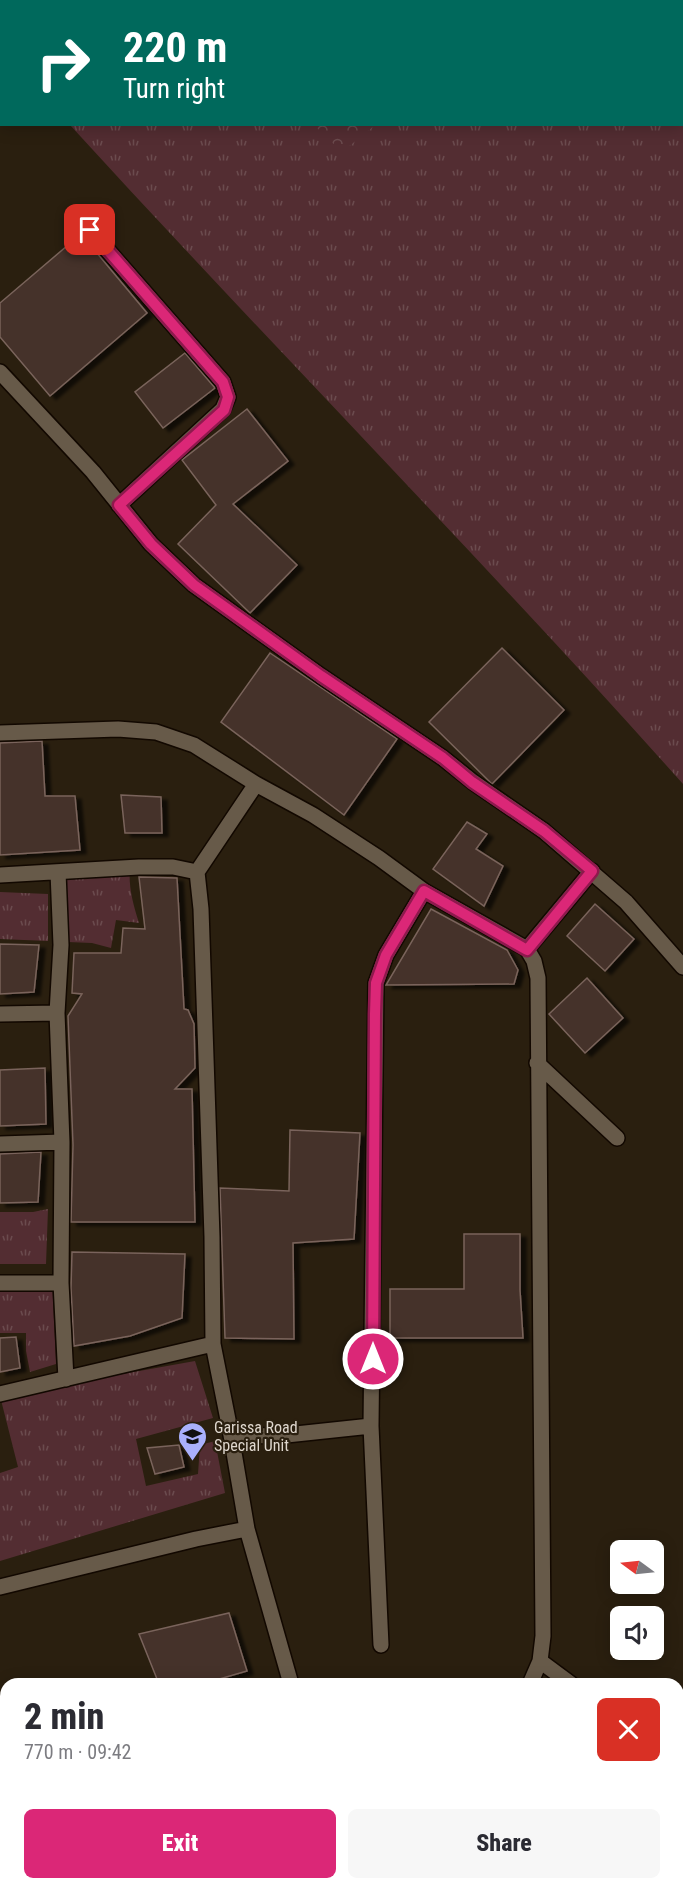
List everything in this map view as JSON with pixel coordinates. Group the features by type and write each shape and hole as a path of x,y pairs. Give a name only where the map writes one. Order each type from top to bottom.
{"street":[{"path":"90,230 223,382 228,397 224,410 119,505"},
{"path":"0,372 93,472 151,544 194,585 544,831 626,902 683,967"},
{"path":"0,733 118,729 156,732 194,745 256,784 313,815 379,858 424,891 527,950 534,961 538,978 543,1636 540,1661 533,1678"},
{"path":"256,784 197,872 201,909 212,1237 213,1344 247,1529 289,1678"},
{"path":"0,875 139,867 173,867 197,872"},
{"path":"527,950 592,871"},
{"path":"58,872 61,945 57,1013 62,1142 62,1283 66,1379"},
{"path":"381,1645 371,1426 376,983 386,955 424,891"},
{"path":"0,1014 57,1013"},
{"path":"537,1063 617,1138"},
{"path":"0,1144 62,1142"},
{"path":"0,1283 62,1283"},
{"path":"0,1394 213,1344"},
{"path":"231,1435 277,1436 371,1426"},
{"path":"0,1587 156,1548 247,1529"},
{"path":"540,1661 564,1678"}],"green space":[{"path":"71,126 683,126 683,784 608,700"},
{"path":"315,126 374,126 342,152"},
{"path":"131,859 131,891 139,923 116,920 111,948 92,943 68,942 62,870"},
{"path":"0,892 48,894 48,941 0,939"},
{"path":"48,1209 46,1264 0,1264 0,1212 33,1212"},
{"path":"52,1279 56,1364 30,1372 26,1351 26,1333 0,1333 0,1282"},
{"path":"195,1361 213,1418 136,1439 146,1486 198,1474 200,1445 215,1441 225,1493 0,1561 0,1473 18,1467 0,1396"}],"building":[{"path":"81,234 147,313 50,396 0,337 0,303"},
{"path":"185,353 215,388 163,428 135,392"},
{"path":"247,409 288,461 233,504 297,565 250,613 178,544 216,505 182,460"},
{"path":"502,648 564,710 492,784 429,722"},
{"path":"270,653 397,739 344,815 221,722"},
{"path":"42,741 45,796 75,796 80,850 0,855 0,743"},
{"path":"121,795 161,797 162,833 125,833"},
{"path":"467,822 487,834 476,849 503,866 484,906 433,869"},
{"path":"139,877 177,878 184,1009 188,1010 194,1024 195,1068 175,1089 192,1089 195,1222 71,1222 73,1145 68,1016 82,994 72,993 74,953 121,953 123,928 145,929"},
{"path":"595,904 634,939 605,971 567,936"},
{"path":"431,909 507,950 518,970 514,984 386,985"},
{"path":"0,944 39,945 34,992 0,994"},
{"path":"587,978 623,1018 585,1053 549,1014"},
{"path":"45,1068 46,1124 0,1126 0,1070"},
{"path":"290,1130 360,1133 354,1239 293,1243 294,1339 225,1338 220,1188 289,1191"},
{"path":"41,1152 38,1202 0,1203 0,1154"},
{"path":"464,1234 520,1234 523,1338 390,1338 390,1289 464,1289"},
{"path":"72,1252 185,1254 182,1318 130,1336 74,1346"},
{"path":"16,1337 20,1368 0,1372 0,1338"},
{"path":"179,1445 184,1467 155,1474 147,1448"},
{"path":"229,1613 247,1671 223,1678 157,1678 139,1634"}],"place":[{"name":"Garissa Road Special Unit","path":"193,1462"}],"route":[{"path":"90,230 223,382 228,397 224,410 119,505 151,544 194,585 321,676 443,758 472,782 544,831 592,871 527,950 424,891 386,955 376,983 375,1014 373,1359"}]}
